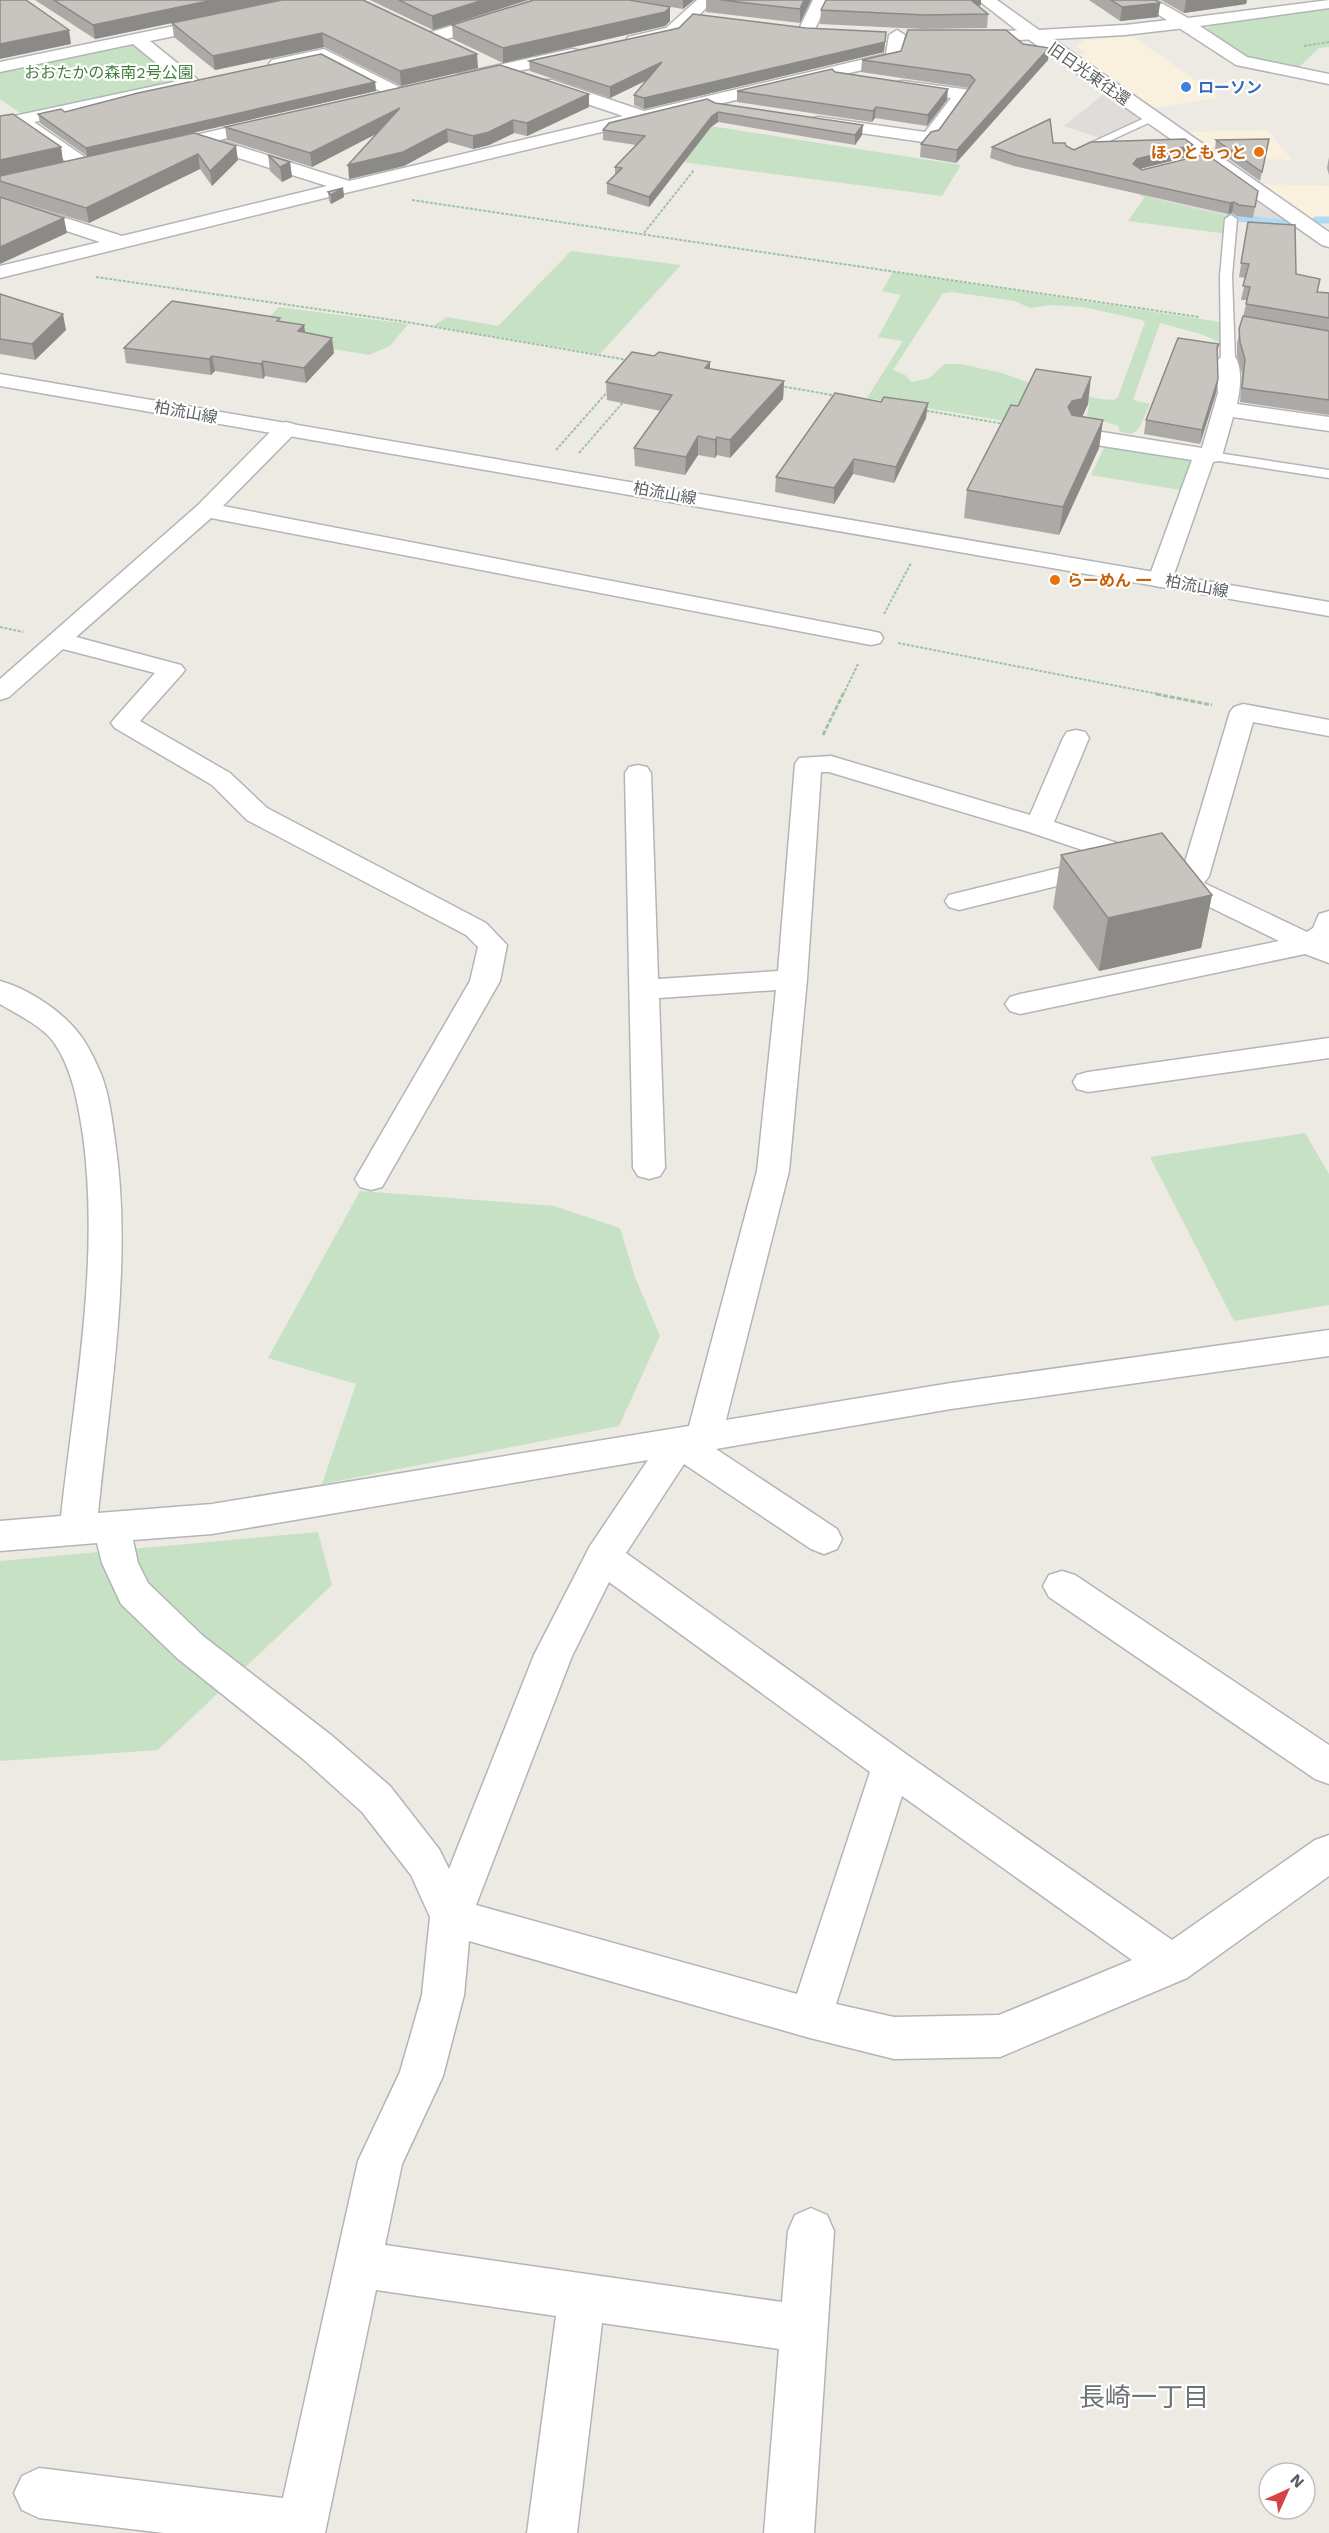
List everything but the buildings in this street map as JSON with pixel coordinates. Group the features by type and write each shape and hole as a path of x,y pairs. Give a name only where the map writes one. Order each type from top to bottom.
{"street":[{"path":"450,47 426,35 537,6 548,0"},
{"path":"616,45 672,32 706,0"},
{"path":"806,31 821,0"},
{"path":"986,0 1034,35"},
{"path":"1144,0 1185,23 1242,61 1329,79"},
{"path":"1256,0 1274,11"},
{"name":"旧日光東往還","path":"1034,35 1125,30 1329,3"},
{"path":"0,67 233,15 211,4"},
{"path":"668,14 711,20"},
{"path":"786,29 826,32"},
{"path":"876,34 917,36"},
{"path":"73,35 91,47"},
{"path":"0,272 349,186 894,57 897,35"},
{"path":"948,36 1034,35"},
{"name":"旧日光東往還","path":"1034,35 1151,118 1204,160 1329,242"},
{"path":"136,38 191,83"},
{"path":"445,82 593,50"},
{"path":"258,69 324,54 405,92 375,98"},
{"path":"480,61 500,70 641,116"},
{"path":"805,119 930,138 963,94 834,76 828,72"},
{"path":"0,124 213,78"},
{"path":"708,102 714,106 748,111"},
{"path":"0,107 91,164 64,170"},
{"path":"152,150 286,119"},
{"path":"197,140 349,186"},
{"path":"0,203 121,242"},
{"path":"1160,580 1208,456 1229,393 1228,361"},
{"name":"柏流山線","path":"0,380 1329,609"},
{"path":"1224,409 1329,424"},
{"path":"0,692 206,510 286,429"},
{"path":"1077,435 1208,456"},
{"path":"206,510 871,638"},
{"path":"61,640 172,670 124,723 221,779 258,814 476,929 493,945 485,981 371,1179"},
{"path":"1185,884 1195,876 1244,712 1329,728"},
{"path":"1039,826 1076,738"},
{"path":"39,2493 301,2529 380,2161 421,2076 443,1995 451,1917 553,1655 603,1557 692,1440 773,1171 792,979 808,764 831,764 1039,826 1125,855 1319,949"},
{"path":"638,773 649,1168"},
{"path":"959,901 1119,862 1125,855"},
{"path":"1319,949 1329,920"},
{"path":"1020,1004 1319,949"},
{"path":"644,990 792,979"},
{"path":"0,991 42,1016 66,1036 86,1075 95,1112 105,1181 105,1273 95,1528 120,1563 134,1593 190,1647 317,1747 376,1799 425,1862 451,1917 810,2018 894,2038 1000,2036 1172,1965 1329,1854"},
{"path":"1088,1082 1329,1048"},
{"path":"0,1536 212,1519 951,1396 1329,1343"},
{"path":"692,1440 824,1539"},
{"path":"603,1557 1172,1965"},
{"path":"1062,1586 1329,1767"},
{"path":"810,2018 892,1766"},
{"path":"789,2533 811,2231"},
{"path":"359,2264 804,2329"},
{"path":"552,2533 582,2295"}],"lane":[{"path":"1072,155 1151,118"},
{"path":"1228,361 1232,322 1226,276 1231,219"},
{"path":"1208,456 1329,474"}],"path":[{"path":"644,233 694,170"},
{"path":"405,199 1232,322"},
{"path":"97,277 400,321 632,361"},
{"path":"771,385 841,396"},
{"path":"537,472 609,389"},
{"path":"560,476 626,399"},
{"path":"912,408 1012,426"},
{"path":"808,764 924,538"},
{"path":"871,638 1244,712"}],"shaded area":[{"path":"1132,36 1220,97 1153,108 1073,54 1087,54 1076,46 1085,40"},
{"path":"1105,93 1141,118 1100,138 1064,126"},
{"path":"1267,130 1292,160 1224,158 1187,132"},
{"path":"1223,177 1287,222 1227,216 1149,198"},
{"path":"1262,184 1329,186 1329,219 1313,219"}],"green space":[{"path":"1329,7 1329,47 1319,48 1297,69 1245,57 1206,30 1211,25"},
{"name":"おおたかの森南2号公園","path":"124,44 135,45 176,80 172,84 30,114 20,113 0,99 0,70"},
{"path":"691,123 961,165 942,196 674,161"},
{"path":"1145,193 1158,196 1150,198 1227,216 1227,234 1128,221 1145,197 1139,195"},
{"path":"571,251 681,265 600,354 433,326 447,317 498,326"},
{"path":"893,272 1220,322 1224,324 1222,344 1204,335 1160,323 1133,400 1150,404 1138,430 1131,434 1120,432 1118,426 1087,416 1089,404 1033,396 1017,423 867,398 903,341 878,337 901,295 882,291","holes":["952,292 1015,301 1030,308 1052,305 1083,307 1145,322 1118,397 1114,400 1100,399 1049,390 1002,373 961,364 945,364 929,378 912,382 905,375 893,370 943,293"]},
{"path":"279,307 408,324 390,346 369,355 328,348 259,327"},
{"path":"1106,444 1183,456 1192,462 1180,490 1091,475"},
{"path":"1305,1133 1329,1174 1329,1305 1234,1321 1150,1157"},
{"path":"360,1191 554,1206 620,1228 635,1277 660,1336 619,1426 322,1484 356,1384 268,1358"},
{"path":"318,1532 332,1585 158,1750 0,1761 0,1561"}],"waterway":[{"path":"1229,217 1292,224"},
{"path":"1316,220 1329,220"}],"place":[{"name":"ローソン","path":"1186,87"},
{"name":"ほっともっと","path":"1259,152"},
{"name":"らーめん 一","path":"1055,580"}],"district":[{"name":"長崎一丁目","path":"1144,2397"}]}
